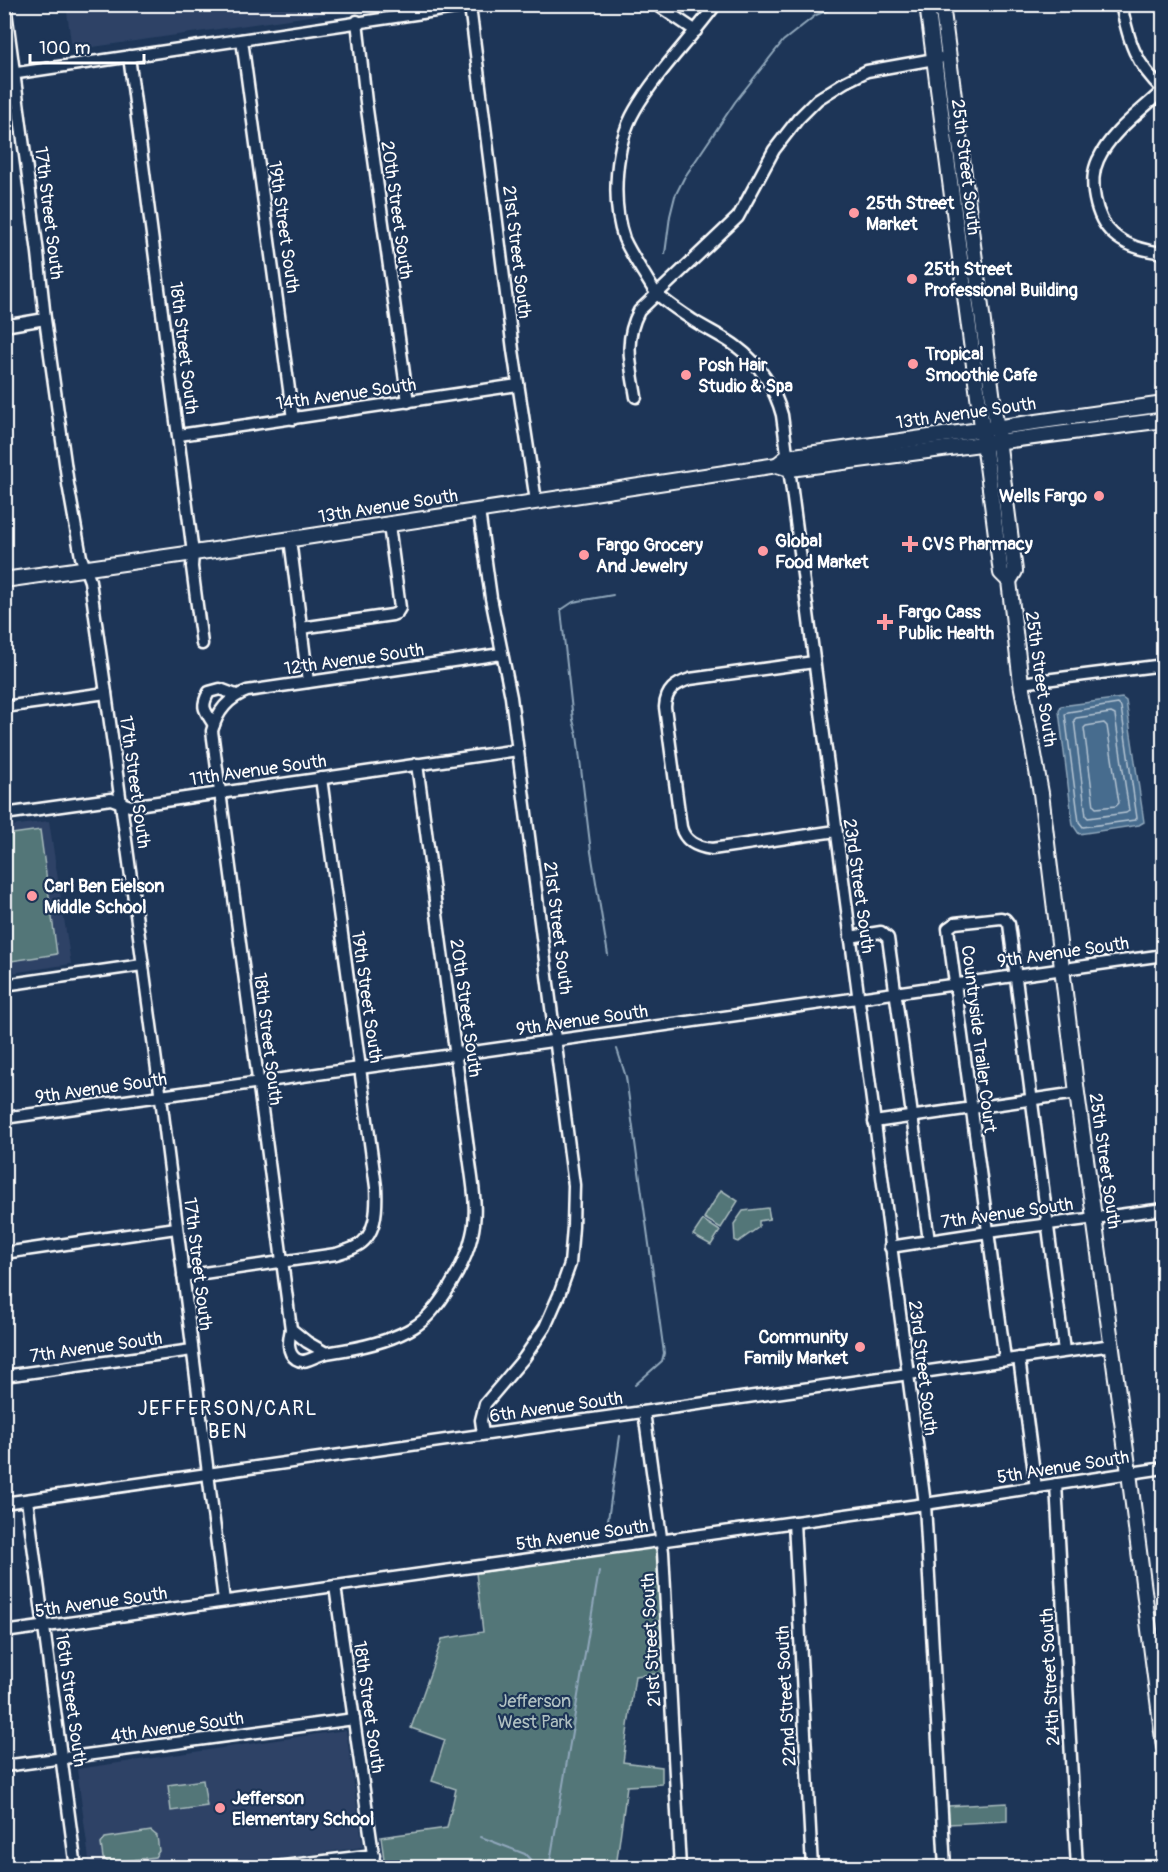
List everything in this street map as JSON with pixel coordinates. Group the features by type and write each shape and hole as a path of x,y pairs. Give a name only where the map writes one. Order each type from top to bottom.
{"main road":[{"name":"25th Street South","path":"927,4 989,428 998,442 1015,571 1009,581 1021,683 1041,793 1077,1092 1164,1747"},
{"name":"25th Street South","path":"942,4 989,428 984,444 1001,573 1009,581"},
{"name":"13th Avenue South","path":"4,580 389,525 785,464 989,428 1164,404"},
{"name":"13th Avenue South","path":"785,464 984,444 1164,420"}],"street":[{"name":"17th Street South","path":"5,4 10,74 39,253 45,319 68,484 81,557 90,581 121,802 224,1601"},
{"path":"656,4 696,31"},
{"name":"23rd Street South","path":"716,4 656,80 635,110 625,131 619,156 618,215 625,239 635,260 657,294 738,348 759,369 777,400 784,430 785,464 809,662 836,831 925,1504 945,1868"},
{"path":"1121,4 1126,32 1134,55 1146,74 1163,90 1124,126 1104,151 1098,160 1094,174 1093,190 1097,207 1112,233 1146,251 1164,253"},
{"path":"10,74 474,5"},
{"name":"21st Street South","path":"474,5 518,386 536,501"},
{"name":"20th Street South","path":"357,21 366,102 408,402"},
{"name":"19th Street South","path":"242,40 293,419"},
{"name":"18th Street South","path":"129,56 179,435 202,644"},
{"path":"636,397 629,339 632,325 639,311 738,217 774,150 798,119 818,99 867,71 949,57"},
{"path":"4,326 45,319"},
{"name":"14th Avenue South","path":"179,435 518,386"},
{"name":"21st Street South","path":"479,511 491,598 511,697 574,1185 570,1263 545,1327 524,1358 485,1404 481,1420 483,1434"},
{"path":"301,628 398,613 400,608 389,525"},
{"path":"290,539 308,682"},
{"name":"12th Avenue South","path":"214,725 204,710 203,702 209,692 219,689 236,695 247,691 501,654"},
{"path":"809,662 690,679 676,685 668,693 665,707 678,808 683,833 688,840 695,845 712,849 836,831"},
{"path":"1021,683 1164,665"},
{"path":"4,707 106,693"},
{"name":"18th Street South","path":"236,695 220,712 212,731 291,1329 288,1344 293,1356 298,1360 306,1361 326,1353"},
{"name":"11th Avenue South","path":"4,814 111,799 130,806 518,750"},
{"name":"20th Street South","path":"326,1353 376,1344 415,1326 439,1303 460,1270 473,1235 474,1206 417,764"},
{"name":"19th Street South","path":"281,1263 336,1254 357,1247 369,1235 375,1221 376,1187 321,778"},
{"name":"Countryside Trailer Court","path":"1005,1359 948,928 955,923 1001,918 1009,924 1064,1351"},
{"path":"850,937 881,932 888,938 929,1241"},
{"name":"9th Avenue South","path":"4,1118 1164,955"},
{"path":"4,985 142,965"},
{"path":"874,1122 1077,1092"},
{"name":"7th Avenue South","path":"890,1246 1164,1209"},
{"path":"4,1254 176,1228"},
{"path":"183,1276 281,1263"},
{"path":"291,1329 326,1353"},
{"name":"6th Avenue South","path":"4,1503 1112,1345"},
{"name":"7th Avenue South","path":"4,1376 192,1350"},
{"path":"1019,1358 1036,1488"},
{"name":"21st Street South","path":"644,1412 661,1541 680,1868"},
{"name":"5th Avenue South","path":"4,1632 925,1504 1164,1468"},
{"name":"24th Street South","path":"1056,1484 1077,1868"},
{"name":"16th Street South","path":"27,1500 76,1868"},
{"name":"22nd Street South","path":"794,1522 812,1868"},
{"name":"18th Street South","path":"335,1586 375,1868"},
{"name":"4th Avenue South","path":"4,1766 354,1719"},
{"path":"267,1868 374,1855"}],"shaded area":[{"path":"66,4 387,4 387,5 72,50"},
{"name":"Carl Ben Eielson Middle School","path":"49,821 71,964 5,974 4,827"},
{"name":"Jefferson Elementary School","path":"346,1730 363,1847 218,1867 90,1867 77,1769"}],"green space":[{"name":"Carl Ben Eielson Middle School","path":"40,830 57,954 5,962 5,835"},
{"path":"721,1190 738,1201 721,1228 704,1218"},
{"path":"768,1208 770,1219 759,1221 759,1227 738,1242 735,1241 734,1224 743,1211"},
{"path":"703,1220 720,1231 711,1245 693,1235"},
{"name":"Jefferson West Park","path":"658,1547 664,1673 635,1676 623,1762 662,1767 662,1784 627,1786 616,1867 428,1868 427,1865 385,1867 381,1837 447,1828 456,1789 432,1781 445,1740 411,1728 442,1639 483,1632 476,1573"},
{"path":"203,1780 207,1806 171,1811 168,1785"},
{"path":"1007,1803 1007,1821 949,1824 948,1806"},
{"path":"151,1831 157,1836 159,1851 155,1857 109,1863 103,1858 101,1844 105,1838"}],"water":[{"path":"1122,698 1126,701 1144,822 1139,825 1079,834 1073,825 1059,711 1061,706"}],"waterway":[{"path":"665,254 675,196 684,178 735,102 783,41 816,15 844,4"},
{"path":"608,955 573,720 561,610 573,602 613,595"},
{"path":"617,1049 626,1077 664,1353 662,1361 635,1385"},
{"path":"608,1520 620,1436"},
{"path":"549,1868 599,1571"},
{"path":"481,1837 525,1854 538,1868"}],"place":[{"name":"25th Street Market","path":"854,213"},
{"name":"25th Street Professional Building","path":"912,279"},
{"name":"Tropical Smoothie Cafe","path":"913,364"},
{"name":"Posh Hair Studio & Spa","path":"686,375"},
{"name":"Wells Fargo","path":"1099,496"},
{"name":"CVS Pharmacy","path":"910,544"},
{"name":"Global Food Market","path":"763,551"},
{"name":"Fargo Grocery And Jewelry","path":"584,555"},
{"name":"Fargo Cass Public Health","path":"885,622"},
{"name":"Carl Ben Eielson Middle School","path":"32,896"},
{"name":"Community Family Market","path":"860,1347"},
{"name":"Jefferson Elementary School","path":"220,1808"}],"district":[{"name":"JEFFERSON/CARL BEN","path":"228,1420"}]}
